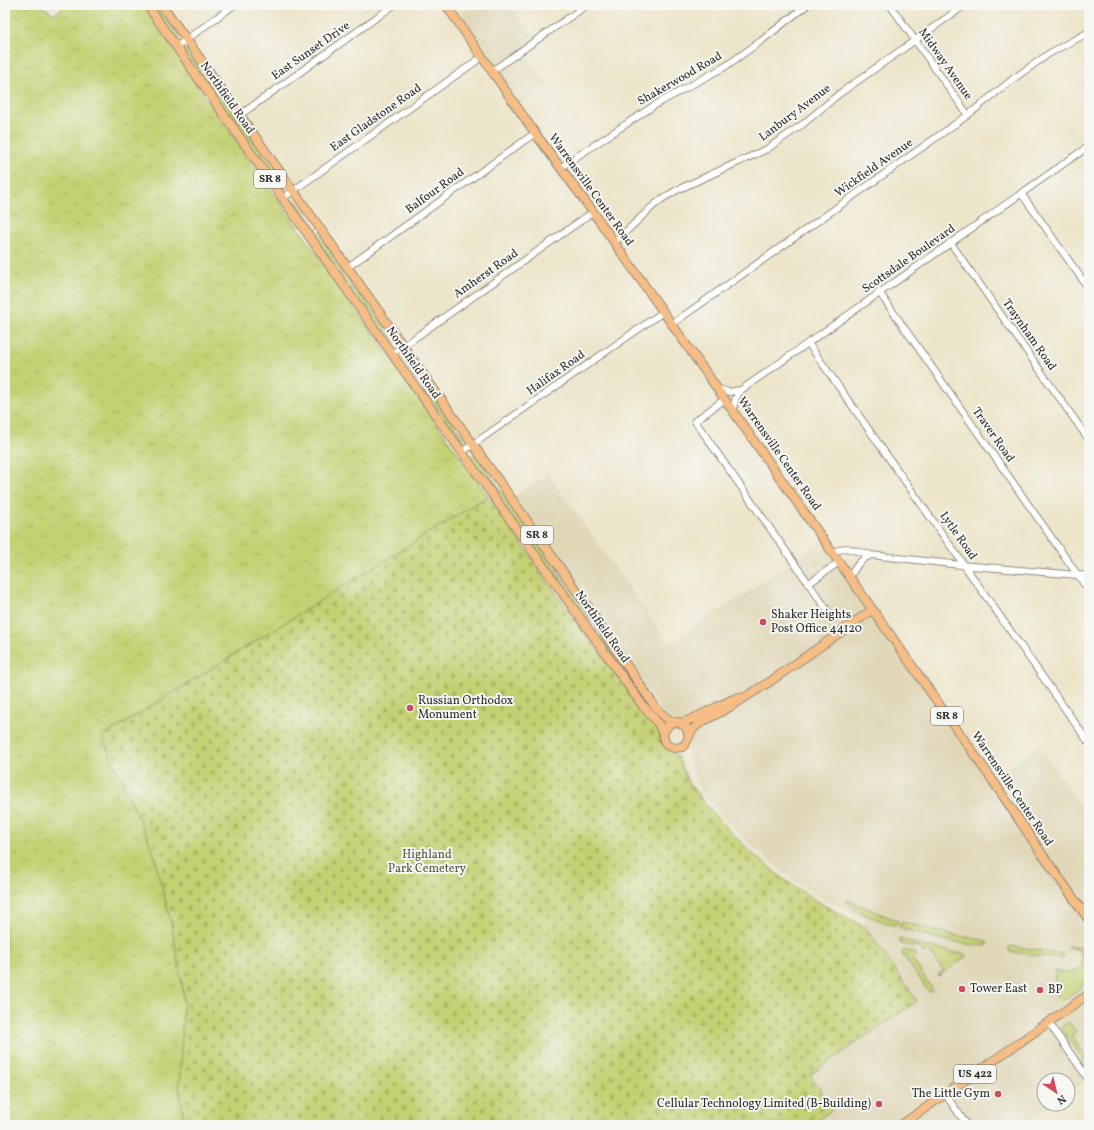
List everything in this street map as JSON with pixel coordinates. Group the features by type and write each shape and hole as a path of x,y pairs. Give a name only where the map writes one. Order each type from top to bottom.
{"main road":[{"name":"Northfield Road","path":"148,5 392,354 643,706 657,722 663,733"},
{"name":"Northfield Road","path":"162,5 595,617 656,708 665,717 677,723"},
{"name":"Warrensville Center Road","path":"446,5 535,133 615,242 1089,920"},
{"name":"SR 8","path":"663,733 666,743 669,746 676,748 682,747 686,743 692,730 700,723 728,708 779,676 872,610"},
{"name":"SR 8","path":"677,723 693,720 726,702 753,692"},
{"path":"663,733 667,725 677,723 686,727 689,736"},
{"name":"US 422","path":"901,1125 1089,994"}],"street":[{"path":"176,46 234,5"},
{"name":"East Sunset Drive","path":"240,114 394,5"},
{"path":"492,71 587,5"},
{"name":"Shakerwood Road","path":"561,167 656,105 726,66 761,42 807,5"},
{"name":"Midway Avenue","path":"890,5 968,115"},
{"name":"Lanbury Avenue","path":"615,242 662,199 677,190 767,149 803,124 839,94 965,5"},
{"name":"Wickfield Avenue","path":"672,324 968,115 1050,53 1089,32"},
{"name":"East Gladstone Road","path":"283,198 482,57"},
{"name":"Balfour Road","path":"348,267 535,133"},
{"name":"Scottsdale Boulevard","path":"741,390 1089,146"},
{"path":"1021,193 1089,289"},
{"name":"Amherst Road","path":"392,354 593,212"},
{"name":"Traynham Road","path":"950,242 1089,440"},
{"name":"Traver Road","path":"880,292 1089,591"},
{"name":"Halifax Road","path":"462,452 663,312"},
{"name":"Lytle Road","path":"808,343 1089,743"},
{"path":"718,389 729,392 741,390"},
{"path":"734,412 735,400 741,390"},
{"path":"725,399 695,421 832,617"},
{"path":"832,552 846,548 871,555 965,566 1089,576"},
{"path":"849,578 857,563 862,558 871,555"},
{"path":"808,584 839,562"},
{"path":"1049,1023 1089,1080"},
{"path":"945,1094 968,1125"}],"shaded area":[{"path":"474,5 511,5 536,40 523,50 547,85 517,107 455,18"},
{"path":"548,474 669,644 824,540 991,779 1039,746 1089,818 1089,1080 1088,1079 1076,1087 1076,1072 1036,1072 1036,1112 1040,1112 1021,1125 811,1125 833,1109 810,1075 917,1001 865,927 864,918 828,902 795,882 748,843 700,791 688,756 686,743 689,732 665,717 510,498"}],"green space":[{"path":"5,5 40,5 54,14 68,5 147,5 185,53 187,49 190,50 286,185 283,189 281,188 191,61 183,65 488,496 102,737 152,848 172,926 184,996 179,1088 185,1125 5,1125"},
{"path":"152,5 158,5 179,36 174,37"},
{"path":"293,201 297,202 395,342 392,345 292,205"},
{"path":"407,357 465,441 462,443 403,361 402,358"},
{"path":"475,454 593,622 592,623 570,598 470,457"},
{"name":"Highland Park Cemetery","path":"488,496 585,634 657,725 663,745 678,757 688,782 718,819 750,851 783,879 825,906 865,927 917,1001 810,1075 833,1109 811,1125 185,1125 179,1088 184,996 172,926 152,848 102,737"},
{"path":"604,639 656,712 654,714 601,641"},
{"path":"847,900 898,921 896,926 863,914 851,906"},
{"path":"901,922 954,935 987,941 988,944 986,946 975,945 931,936 899,927"},
{"path":"899,939 967,956 939,976 938,975 943,971 928,950 923,953 919,948 901,944"},
{"path":"1010,946 1062,954 1063,957 1060,960 1009,951"},
{"path":"1068,946 1089,949 1089,980 1071,995 1059,1000 1055,987 1055,971 1075,971 1083,962 1081,952"},
{"path":"905,950 915,953 916,956 912,959 933,990 929,992 902,954"},
{"path":"1069,1022 1076,1032 1072,1036 1089,1061 1089,1068 1063,1031 1062,1026"}],"place":[{"name":"Shaker Heights Post Office 44120","path":"763,622"},
{"name":"Russian Orthodox Monument","path":"410,708"},
{"name":"Tower East","path":"962,989"},
{"name":"BP","path":"1040,990"},
{"name":"The Little Gym","path":"998,1094"},
{"name":"Cellular Technology Limited (B-Building)","path":"879,1104"}]}
